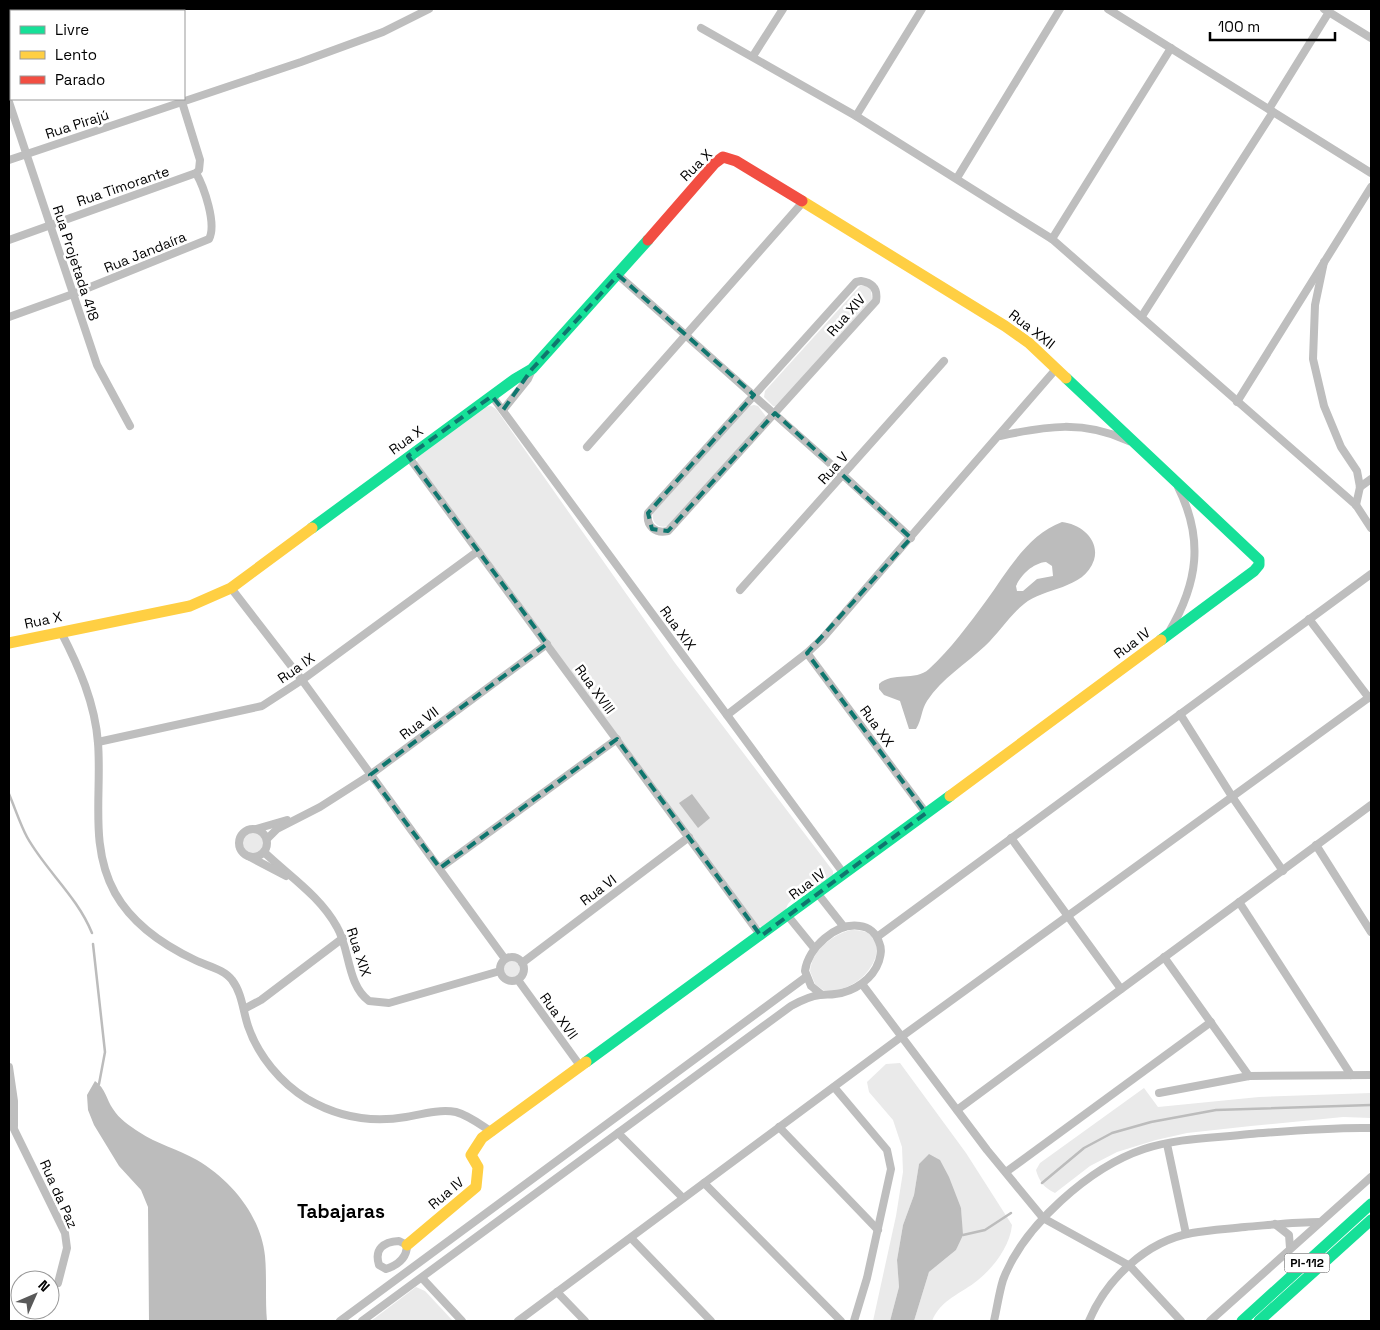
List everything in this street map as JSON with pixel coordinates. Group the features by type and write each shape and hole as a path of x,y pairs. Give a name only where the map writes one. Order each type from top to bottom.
{"street":[{"name":"Rua Pirajú","path":"9,160 383,32 430,9"},
{"path":"753,56 783,9"},
{"path":"856,116 922,9"},
{"path":"957,178 1060,9"},
{"path":"1108,9 1371,172"},
{"path":"1142,316 1271,110 1327,10 1371,38"},
{"path":"702,28 856,116 1052,239 1356,505 1371,528"},
{"path":"1052,239 1171,48"},
{"name":"Rua Projetada 418","path":"9,102 97,366 130,426"},
{"path":"182,102 200,160 199,170 193,175"},
{"name":"Rua X","path":"9,643 190,606 231,588 408,456 532,369 618,275 719,159 729,157 750,168"},
{"name":"Rua XXII","path":"750,168 1005,326 1029,343 1259,560"},
{"name":"Rua Timorante","path":"9,240 193,175"},
{"name":"Rua Jandaíra","path":"9,317 73,294 205,241 211,234 211,221 201,183 193,175"},
{"path":"1237,402 1371,187"},
{"path":"587,447 803,202"},
{"path":"1324,262 1315,305 1313,359 1324,406 1342,447 1357,471 1360,487 1356,505"},
{"path":"618,275 754,395 911,538"},
{"name":"Rua XIV","path":"861,281 872,285 876,290 876,301 668,531 657,532 652,529 647,518 648,512 754,395 856,282 861,281"},
{"name":"Rua V","path":"740,590 944,361"},
{"path":"503,410 528,379 532,369"},
{"path":"727,715 807,653 911,538 1056,369"},
{"name":"Rua XIX","path":"492,396 844,874"},
{"path":"1000,436 1061,426 1097,430 1112,434 1137,445"},
{"name":"Rua XVIII","path":"408,456 761,936"},
{"path":"1360,487 1371,479"},
{"path":"1167,636 1186,600 1195,571 1192,524 1185,501 1175,481"},
{"name":"Rua IX","path":"98,742 252,710 302,680 478,551"},
{"name":"Rua IV","path":"406,1245 476,1187 478,1167 471,1155 480,1140 761,936 1167,636 1254,571 1259,565 1259,560"},
{"path":"877,937 1371,574"},
{"path":"231,588 302,680 505,959"},
{"path":"518,1321 901,1037 1370,697 1309,620"},
{"path":"61,632 77,662 89,695 98,742 98,844 104,866 115,893 130,913 155,938 168,947 227,975 234,983 256,1043 269,1064 300,1094 338,1113 368,1119 400,1118 441,1112 456,1112 492,1132"},
{"name":"Rua VII","path":"303,815 370,775 547,644"},
{"name":"Rua XX","path":"807,653 926,813"},
{"path":"1180,714 1233,798 1283,870"},
{"path":"440,868 617,739"},
{"path":"957,1110 1371,805"},
{"path":"303,815 277,829 267,839 264,852 258,856 249,856 242,851 240,840 244,832 303,815"},
{"path":"256,829 263,833 267,839"},
{"name":"Rua VI","path":"522,962 688,837"},
{"path":"1011,838 1121,989"},
{"path":"1316,844 1371,932"},
{"name":"Rua XIX","path":"264,852 323,906 343,938 358,988 362,995 374,1003 389,1003 500,971"},
{"name":"Rua XIX","path":"249,856 293,879"},
{"path":"818,894 844,927"},
{"path":"1239,902 1351,1075"},
{"path":"788,916 814,948"},
{"path":"362,1321 791,1006 821,994 844,993 862,984 877,966 881,947 877,937 862,926 844,927 828,936 814,948 806,966 806,977 821,994"},
{"path":"244,1009 261,1000 343,938"},
{"path":"1164,957 1248,1076"},
{"path":"500,971 501,964 505,959 516,958 522,962 524,970 518,980"},
{"name":"Rua XVII","path":"500,971 507,980 518,980 581,1067"},
{"path":"340,1321 806,977"},
{"path":"862,984 957,1110 1043,1218 1130,1266 1181,1321"},
{"path":"1006,1172 1211,1022"},
{"path":"9,1067 14,1102 11,1123"},
{"path":"1158,1093 1248,1076 1371,1074"},
{"path":"834,1088 887,1150 891,1169 878,1230 854,1321"},
{"name":"Rua da Paz","path":"11,1123 65,1234 67,1248 60,1275"},
{"path":"779,1128 878,1230"},
{"path":"1004,1321 994,1320 1003,1280 1026,1237 1055,1204 1101,1171 1144,1149 1185,1140 1275,1132 1369,1130"},
{"path":"618,1133 682,1198"},
{"path":"1167,1144 1186,1234"},
{"path":"1210,1321 1371,1177"},
{"path":"704,1183 841,1321"},
{"name":"PI-112","path":"1242,1321 1371,1204"},
{"name":"PI-112","path":"1260,1321 1371,1220"},
{"path":"1089,1321 1114,1279 1145,1253 1170,1239 1186,1234 1274,1224 1320,1222"},
{"path":"1274,1224 1289,1236 1290,1248"},
{"path":"631,1238 711,1321"},
{"path":"422,1261 430,1272"},
{"path":"422,1278 462,1321"},
{"path":"392,1284 400,1294"},
{"path":"557,1292 585,1321"}],"highlighted area":[{"path":"618,275 754,395 648,513 652,529 668,531 775,413 911,538 807,653 926,813 761,936 617,739 440,868 370,775 547,644 408,456 492,396 503,410 532,369"}],"shaded area":[{"path":"860,286 866,286 871,290 872,300 778,407 773,406 764,397 765,391"},
{"path":"491,406 496,409 675,663 833,871 833,876 813,893 803,893 794,897 784,913 764,928 757,925 417,462 418,457 485,407"},
{"path":"750,406 758,406 767,418 668,526 662,527 656,524 653,520 653,513"},
{"path":"1062,522 1069,523 1087,534 1092,540 1095,553 1089,570 1073,583 1032,598 1024,604 985,646 940,685 925,704 916,729 909,729 900,701 884,695 879,689 879,684 891,678 917,675 929,669 966,628 1028,545 1050,528","holes":["1046,562 1052,566 1053,576 1037,579 1023,591 1017,591 1016,586 1018,582 1032,567"]},
{"path":"692,794 710,818 698,828 679,803"},
{"path":"249,832 257,832 264,839 264,847 257,854 249,854 242,847 242,839"},
{"path":"851,930 866,932 874,939 877,950 874,961 866,973 855,983 840,989 823,990 815,984 810,971 815,956 824,944"},
{"path":"512,959 519,962 522,969 519,976 512,979 505,976 502,969 505,962"},
{"path":"900,1063 966,1153 1012,1225 1005,1248 990,1269 978,1280 946,1302 936,1313 932,1321 914,1321 929,1272 956,1250 962,1235 961,1208 919,1164 914,1195 903,1225 897,1260 899,1287 890,1321 873,1321 896,1216 903,1172 902,1147 893,1120 869,1092 867,1082 886,1064"},
{"path":"95,1081 104,1091 115,1113 125,1122 146,1136 190,1156 210,1168 242,1200 251,1213 262,1241 266,1264 267,1321 149,1321 148,1207 141,1190 119,1166 94,1125 88,1110 87,1095"},
{"path":"1144,1088 1158,1107 1259,1097 1371,1093 1371,1118 1343,1117 1187,1133 1117,1152 1090,1166 1055,1193 1040,1181 1036,1170 1040,1163"},
{"path":"929,1154 940,1160 949,1177 961,1208 963,1235 956,1250 929,1272 914,1321 890,1321 899,1287 897,1260 903,1225 914,1195 919,1164"},
{"path":"416,1287 425,1291 453,1321 371,1321"}],"waterway":[{"path":"9,794 27,837 70,895 92,933"},
{"path":"93,944 105,1052 99,1084"},
{"path":"1042,1183 1084,1148 1112,1133 1151,1122 1216,1110 1371,1105"},
{"path":"963,1235 985,1230 1011,1213"}],"traffic: fast":[{"path":"312,528 515,379 532,369 648,240"},
{"path":"1066,378 1259,560 1259,565 1254,571 1161,640"},
{"path":"586,1062 950,796"},
{"path":"1242,1321 1371,1204"},
{"path":"1259,1321 1371,1220"}],"traffic: slow":[{"path":"802,201 1005,326 1029,343 1066,378"},
{"path":"9,643 190,606 231,588 312,528"},
{"path":"950,796 1161,640"},
{"path":"407,1245 476,1187 478,1167 471,1155 482,1138 586,1062"}],"traffic: jam":[{"path":"648,240 715,163 723,157 736,161 802,201"}],"district":[{"name":"Tabajaras","path":"341,1211"}]}
